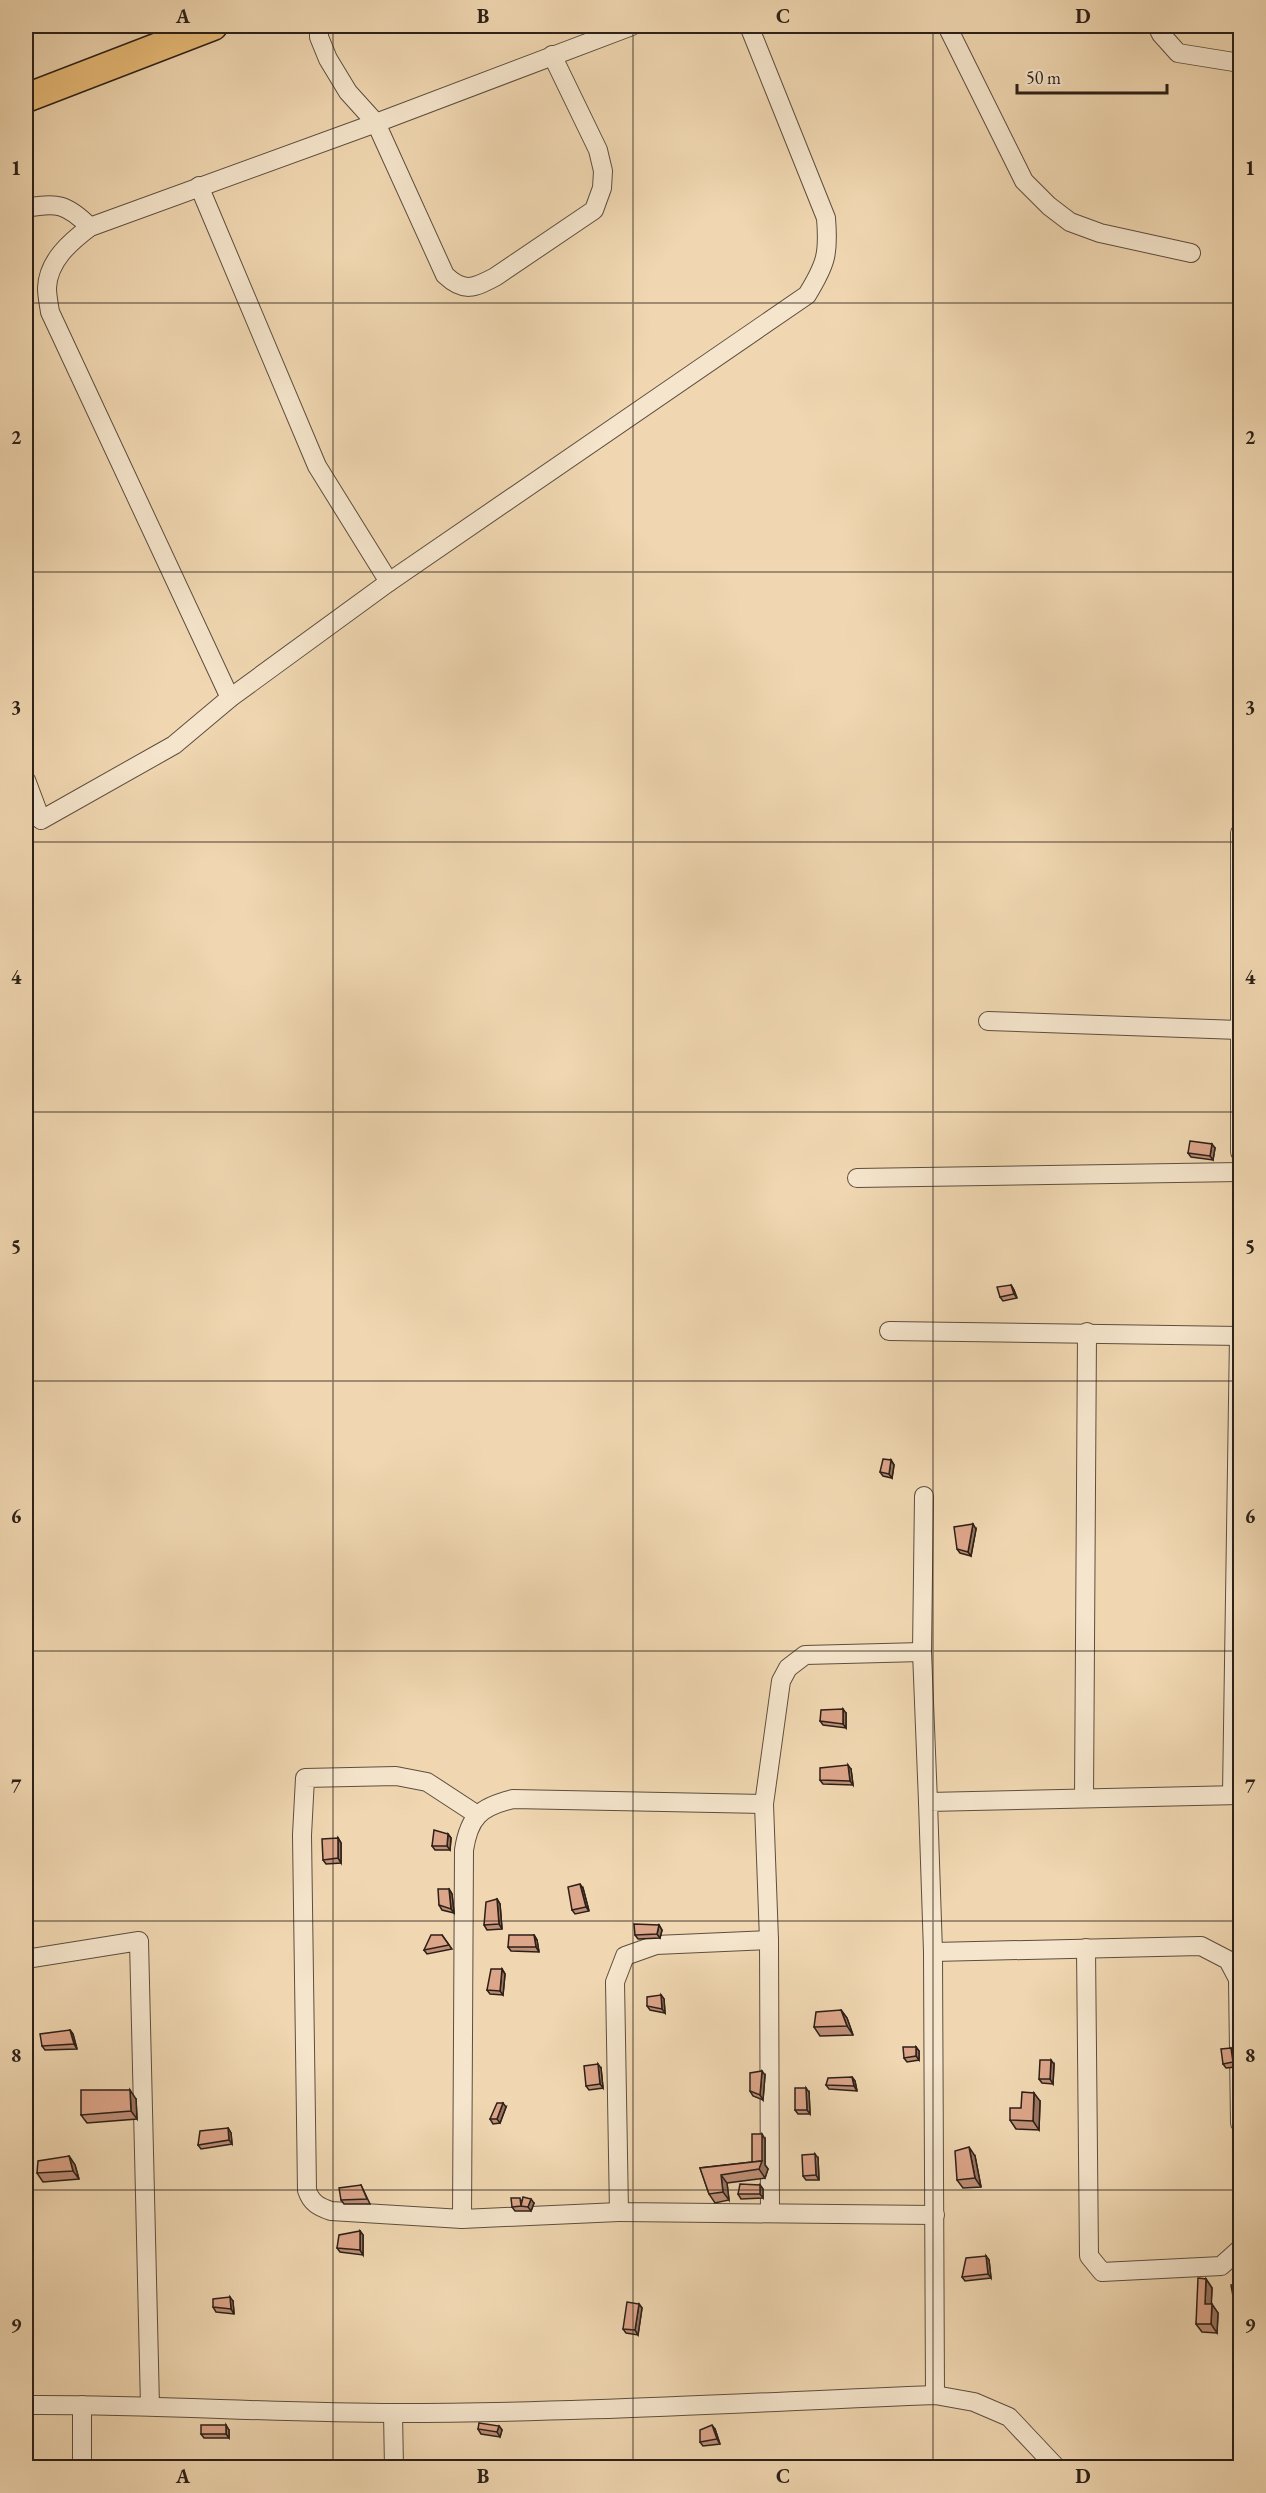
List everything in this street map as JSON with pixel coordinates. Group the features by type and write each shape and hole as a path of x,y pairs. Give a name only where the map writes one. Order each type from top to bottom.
{"main road":[{"path":"26,98 213,26"}],"street":[{"path":"319,26 319,37 328,59 348,92 376,123 445,275 455,284 466,288 480,285 594,210 602,188 603,171 598,150 552,55"},
{"path":"230,698 50,312 47,287 54,264 69,243 90,226 376,123 632,26"},
{"path":"26,780 41,820 174,745 230,698 389,582 807,295 823,269 828,246 826,218 749,26"},
{"path":"947,26 1024,181 1049,206 1070,222 1100,233 1191,253"},
{"path":"1158,26 1161,34 1178,53 1240,63"},
{"path":"199,186 317,466 389,582"},
{"path":"26,208 47,204 73,210 90,226"},
{"path":"1240,832 1240,1152"},
{"path":"988,1021 1239,1030"},
{"path":"857,1178 1240,1172"},
{"path":"889,1331 1087,1332 1240,1336 1237,1794 928,1802"},
{"path":"1084,1798 1087,1332"},
{"path":"924,1497 922,1652 933,1952 935,2396"},
{"path":"770,2213 769,1940 764,1804 781,1681 788,1668 805,1655 922,1652"},
{"path":"476,1814 427,1782 396,1776 304,1778 302,1835 307,2190 314,2203 330,2211 462,2219 618,2212 935,2215"},
{"path":"462,2219 465,1850 467,1831 476,1814 513,1799 764,1804"},
{"path":"618,2212 615,1982 625,1956 656,1945 769,1940"},
{"path":"26,1959 139,1941 150,2406"},
{"path":"933,1952 1201,1946 1228,1960 1238,1979 1240,2123"},
{"path":"1086,1948 1089,2256 1102,2272 1221,2266 1240,2250"},
{"path":"26,2405 393,2413 506,2412 935,2396 974,2402 1009,2417 1057,2468"},
{"path":"82,2405 82,2468"},
{"path":"393,2413 394,2468"}],"building":[{"path":"1190,1141 1212,1144 1210,1156 1188,1153"},
{"path":"1011,1285 1014,1294 1000,1297 997,1287"},
{"path":"883,1459 891,1460 889,1474 880,1472"},
{"path":"973,1524 968,1552 957,1549 954,1527"},
{"path":"843,1709 843,1724 820,1721 821,1710"},
{"path":"848,1765 850,1781 820,1780 820,1768"},
{"path":"434,1830 448,1834 447,1846 432,1846"},
{"path":"338,1838 338,1858 323,1860 322,1839"},
{"path":"580,1884 586,1907 572,1910 568,1887"},
{"path":"438,1889 449,1889 451,1909 439,1905"},
{"path":"497,1899 499,1924 484,1925 486,1902"},
{"path":"634,1924 659,1925 657,1934 635,1935"},
{"path":"431,1935 442,1935 449,1945 424,1950"},
{"path":"509,1935 534,1935 536,1947 508,1947"},
{"path":"491,1969 502,1969 500,1991 487,1990"},
{"path":"661,1995 662,2009 647,2006 647,1997"},
{"path":"841,2010 847,2026 814,2027 816,2012"},
{"path":"70,2030 74,2044 42,2046 40,2034"},
{"path":"903,2047 916,2047 916,2056 904,2058"},
{"path":"1231,2048 1233,2062 1223,2064 1221,2049"},
{"path":"1040,2060 1051,2060 1050,2079 1039,2079"},
{"path":"598,2064 600,2084 586,2086 584,2066"},
{"path":"762,2071 760,2095 750,2091 750,2073"},
{"path":"852,2077 854,2086 826,2085 828,2078"},
{"path":"795,2088 806,2088 807,2110 795,2110"},
{"path":"81,2090 130,2090 131,2111 81,2115"},
{"path":"1022,2092 1034,2093 1033,2121 1010,2120 1010,2108 1021,2108"},
{"path":"497,2103 503,2103 497,2119 490,2119"},
{"path":"228,2128 229,2140 198,2145 200,2131"},
{"path":"752,2134 762,2134 762,2161 752,2162"},
{"path":"969,2147 975,2178 957,2180 955,2151"},
{"path":"815,2154 816,2175 803,2176 802,2155"},
{"path":"69,2156 73,2171 37,2173 38,2161"},
{"path":"762,2161 759,2169 721,2175 723,2192 709,2194 700,2168"},
{"path":"740,2184 760,2185 760,2194 738,2194"},
{"path":"361,2185 367,2199 341,2200 339,2188"},
{"path":"523,2197 531,2199 528,2207 521,2206"},
{"path":"511,2198 520,2198 521,2206 512,2207"},
{"path":"360,2231 360,2250 337,2248 339,2235"},
{"path":"986,2256 988,2274 962,2277 966,2258"},
{"path":"1198,2278 1206,2279 1205,2304 1212,2304 1211,2324 1196,2324"},
{"path":"1240,2283 1240,2294 1233,2296 1231,2285"},
{"path":"230,2297 231,2309 213,2307 213,2299"},
{"path":"627,2302 639,2304 635,2330 623,2329"},
{"path":"479,2423 499,2426 497,2432 478,2429"},
{"path":"201,2425 226,2425 226,2434 201,2434"},
{"path":"712,2425 717,2439 700,2442 700,2430"}]}
